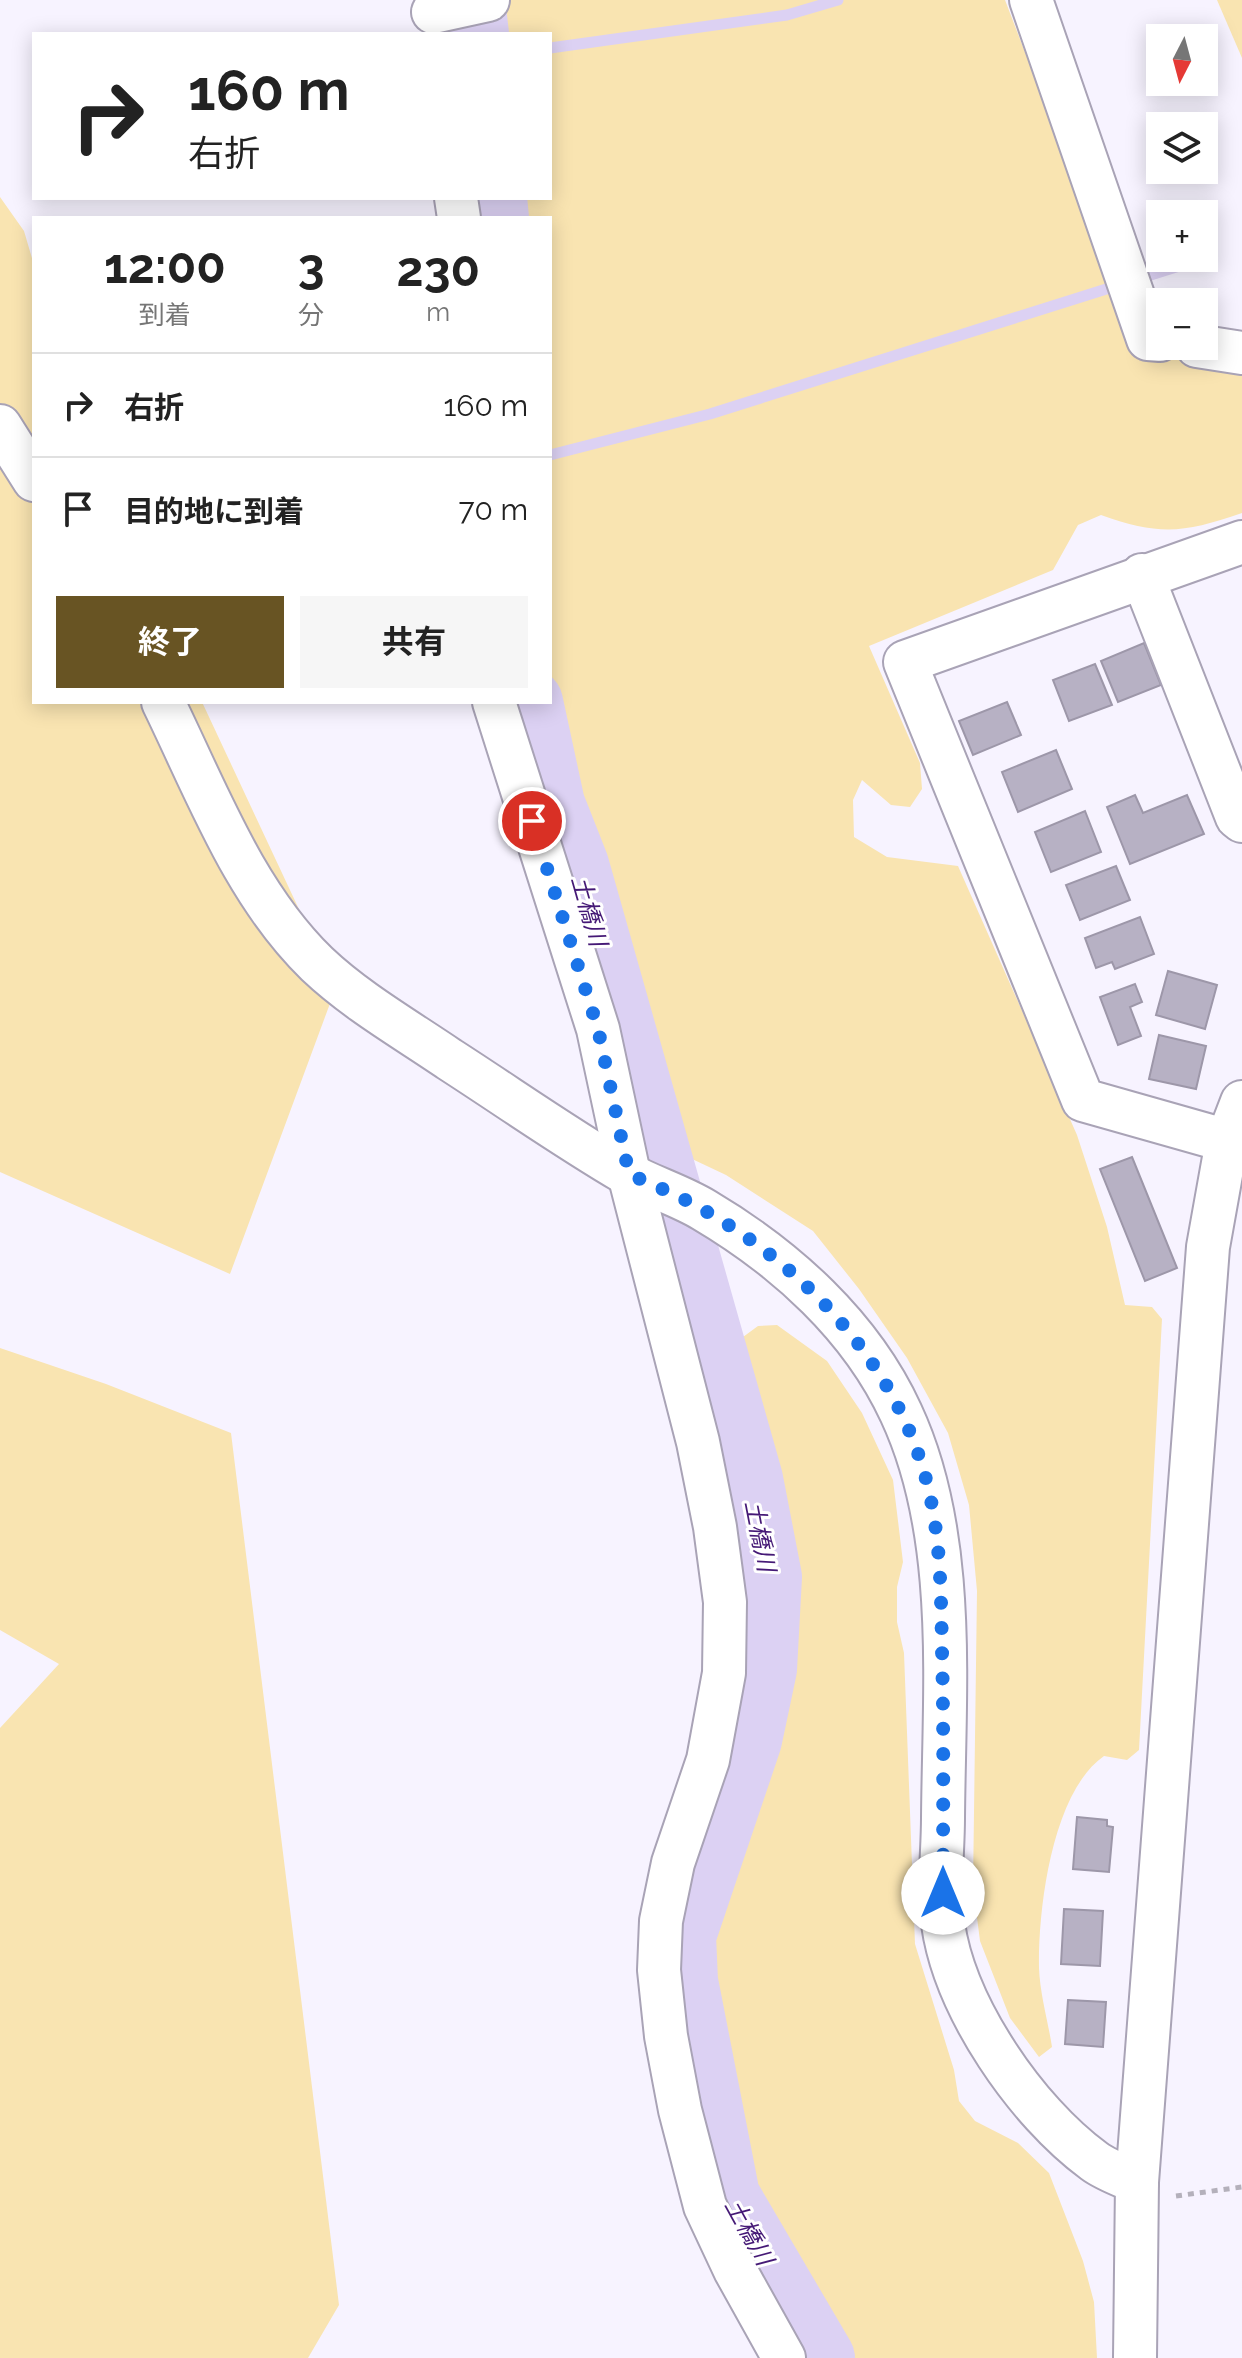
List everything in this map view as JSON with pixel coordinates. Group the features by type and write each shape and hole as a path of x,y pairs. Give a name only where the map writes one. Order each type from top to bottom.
{"street":[{"path":"433,15 488,0"},
{"path":"1031,0 1146,333"},
{"path":"1218,349 1242,353"},
{"path":"0,426 32,477"},
{"path":"1234,1143 1083,1100 905,662 1142,575 1242,542"},
{"path":"1142,575 1237,817 1242,821"},
{"path":"164,704 226,836 285,932 322,969 375,1010 629,1174 701,1208 767,1251 832,1312 865,1352 901,1412 927,1485 940,1553 944,1710 943,1923 963,1988 986,2040 1037,2108 1096,2163 1155,2189"},
{"path":"495,704 598,1029 629,1174 698,1442 715,1527 725,1602 724,1673 708,1760 673,1863 661,1921 659,1970 666,2036 705,2206 735,2270 784,2358"},
{"path":"1135,2358 1155,2189 1208,1247 1242,1102"}],"path":[{"path":"1155,2189 1242,2187"}],"shaded area":[{"path":"483,0 1005,0 1138,347 1146,348 1146,360 1218,359 1242,363 1242,513 1204,525 1172,529 1140,526 1101,515 1078,525 1053,570 869,646 920,763 922,789 910,807 891,805 862,780 853,800 854,837 887,857 958,866 1077,1135 1107,1227 1125,1305 1152,1307 1162,1319 1139,1750 1127,1760 1104,1756 1086,1773 1060,1823 1045,1884 1039,1943 1042,1998 1052,2047 1039,2057 1010,2018 980,1941 973,1886 977,1591 969,1505 948,1433 907,1358 859,1289 813,1231 726,1175 673,1150 558,763 543,704 552,704 552,216 510,216 509,200 552,200 552,32 491,32"},
{"path":"1217,0 1242,0 1242,58"},
{"path":"0,197 24,231 32,258 32,704 203,704 304,920 342,971 230,1274 0,1172"},
{"path":"777,1325 827,1361 862,1413 893,1480 903,1562 897,1587 897,1622 904,1653 915,1944 954,2070 959,2101 975,2121 1018,2143 1049,2173 1083,2261 1094,2302 1097,2358 834,2358 737,2194 693,1983 692,1940 755,1750 772,1676 780,1573 728,1348 758,1326"},
{"path":"0,1348 106,1384 231,1433 339,2305 308,2358 0,2358 0,1728 59,1664 0,1630"}],"building":[{"path":"1144,643 1161,685 1118,702 1101,661"},
{"path":"1095,664 1112,705 1069,721 1053,680"},
{"path":"1007,702 1021,735 973,755 959,721"},
{"path":"1056,750 1072,789 1018,812 1002,772"},
{"path":"1135,795 1143,813 1187,795 1204,834 1130,864 1107,807"},
{"path":"1085,811 1101,852 1051,872 1035,832"},
{"path":"1116,866 1130,900 1080,920 1066,885"},
{"path":"1140,917 1154,954 1115,969 1112,962 1096,968 1085,938"},
{"path":"1168,971 1217,985 1205,1029 1156,1015"},
{"path":"1135,984 1142,1002 1130,1007 1141,1036 1118,1045 1100,997"},
{"path":"1159,1035 1206,1046 1196,1089 1149,1079"},
{"path":"1132,1157 1177,1268 1145,1281 1100,1169"},
{"path":"1077,1817 1107,1820 1107,1826 1113,1827 1109,1872 1073,1869"},
{"path":"1064,1909 1103,1911 1100,1966 1061,1964"},
{"path":"1068,2000 1106,2002 1103,2047 1065,2044"}],"waterway":[{"name":"土橋川","path":"472,0 476,32"},
{"path":"552,48 787,15 838,0"},
{"name":"土橋川","path":"494,200 496,216"},
{"path":"552,454 710,414 1160,272"},
{"name":"土橋川","path":"530,704 552,804 576,865 750,1479 769,1577 764,1669 749,1740 683,1936 685,1981 727,2196 822,2358"}],"route":[{"path":"532,821 598,1029 629,1174 701,1208 767,1251 823,1302 865,1352 901,1412 927,1485 940,1553 944,1710 943,1893"}]}
